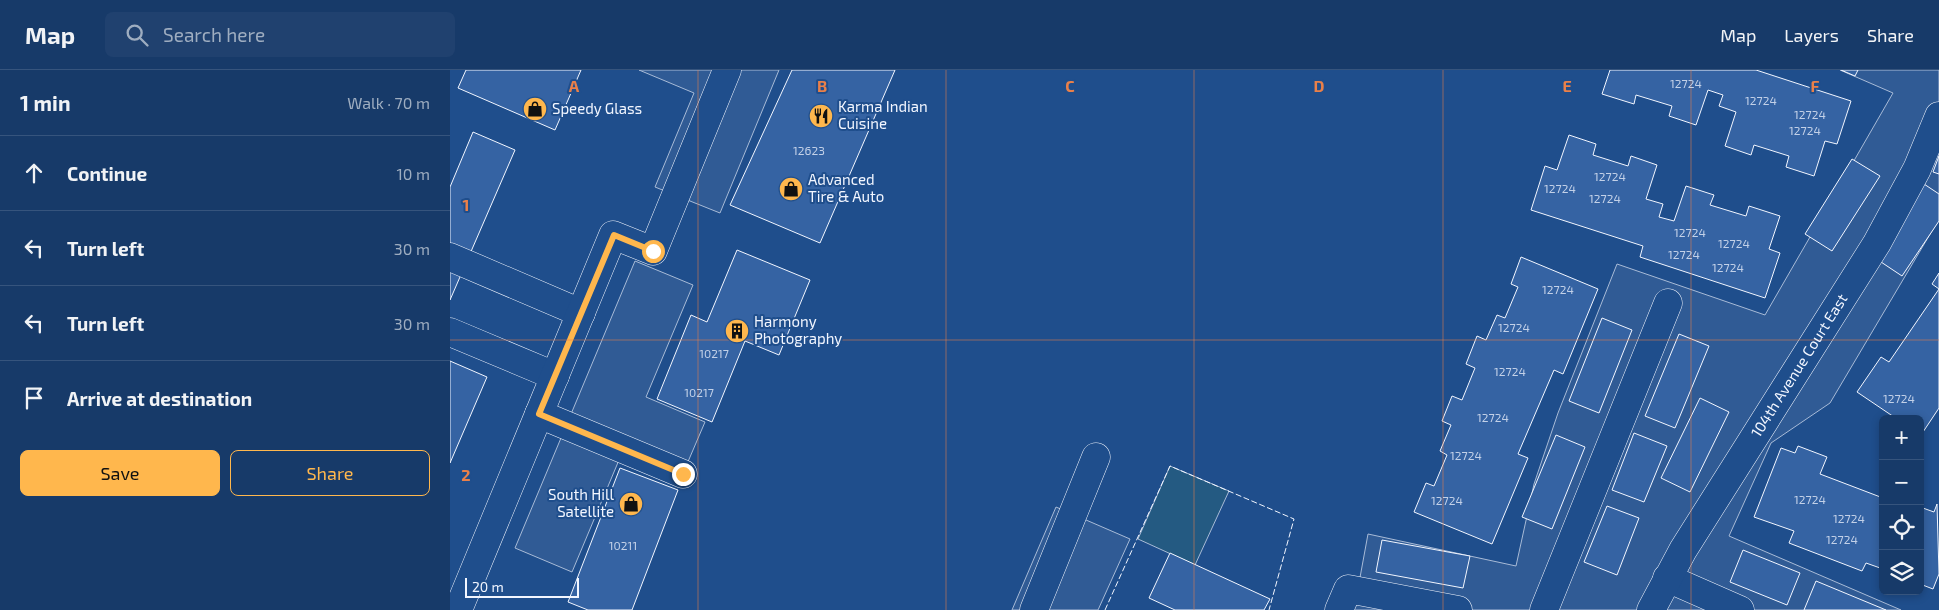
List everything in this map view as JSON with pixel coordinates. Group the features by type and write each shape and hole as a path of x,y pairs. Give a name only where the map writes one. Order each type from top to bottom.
{"street":[{"path":"458,610 614,235 653,251 728,70"},
{"name":"104th Avenue Court East","path":"1651,610 1682,550 1877,243 1917,169 1939,116"},
{"path":"450,257 581,313"},
{"path":"1544,610 1668,303"},
{"path":"450,332 555,376"},
{"path":"539,414 683,474"},
{"path":"1034,610 1096,457"},
{"path":"1668,578 1740,610"},
{"path":"1339,610 1348,589 1458,610"}],"shaded area":[{"path":"639,70 779,70 720,213 655,187 694,93"},
{"path":"1840,70 1939,70 1939,219 1830,403 1771,443 1729,536 1901,610 1354,610 1368,534 1516,566 1534,484 1558,413 1617,264 1765,315 1893,93"},
{"path":"635,261 693,285 646,397 705,422 678,485 619,460 572,572 515,548"},
{"path":"1170,466 1229,491 1195,565 1138,539"},
{"path":"1056,507 1130,539 1098,610 1012,610"}],"building":[{"name":"Speedy Glass","path":"466,70 581,70 555,130 458,88"},
{"path":"792,70 895,70 820,243 730,205"},
{"path":"1610,70 1756,70 1851,101 1837,144 1825,141 1814,176 1786,167 1789,156 1754,145 1751,155 1725,146 1736,112 1719,106 1723,95 1708,90 1696,125 1669,116 1672,106 1636,95 1634,104 1602,94"},
{"path":"1841,70 1858,70 1855,76"},
{"path":"473,132 515,150 450,300 450,187"},
{"path":"1569,135 1596,144 1593,155 1628,166 1631,156 1657,165 1646,199 1663,204 1659,217 1674,221 1686,186 1714,195 1710,205 1746,216 1749,206 1780,216 1769,249 1780,253 1765,298 1640,257 1643,246 1531,210 1545,166 1557,170"},
{"path":"1939,156 1939,174 1933,172"},
{"path":"1852,159 1880,176 1832,251 1805,234"},
{"path":"1924,184 1939,194 1939,221 1902,276 1875,258"},
{"name":"Harmony Photography","path":"737,250 810,280 779,355 745,341 712,422 657,399 691,315 707,322"},
{"path":"1521,257 1598,289 1563,374 1554,370 1518,454 1528,458 1492,544 1414,512 1426,483 1434,486 1447,455 1440,451 1451,425 1442,421 1452,396 1462,400 1475,368 1466,364 1477,336 1486,340 1497,315 1505,318 1518,287 1511,284"},
{"path":"1939,273 1939,289 1932,284"},
{"path":"1939,289 1939,408 1924,430 1924,415 1891,415 1857,392 1881,357 1889,362"},
{"path":"1602,318 1632,330 1599,413 1569,401"},
{"path":"1679,334 1709,346 1675,428 1645,416"},
{"path":"450,361 487,377 450,463"},
{"path":"1700,398 1729,412 1690,492 1661,478"},
{"path":"1634,433 1667,446 1644,502 1612,490"},
{"path":"1556,435 1585,447 1552,529 1522,517"},
{"path":"1798,446 1827,457 1820,474 1879,496 1879,568 1866,563 1862,571 1789,543 1794,531 1754,517 1781,448 1795,453"},
{"path":"620,468 678,490 632,610 588,610 568,602"},
{"path":"1937,504 1939,574 1933,589 1924,586 1924,508 1934,512"},
{"path":"1607,506 1639,518 1617,575 1584,562"},
{"path":"1382,540 1470,556 1463,588 1376,572"},
{"path":"1743,550 1800,573 1787,605 1730,582"},
{"path":"1170,553 1270,599 1264,610 1175,610 1149,598"},
{"path":"1816,581 1886,610 1804,610"}],"fence":[{"path":"1105,610 1170,466 1294,519 1269,610"}],"place":[{"name":"Speedy Glass","path":"535,109"},
{"name":"Karma Indian Cuisine","path":"821,116"},
{"name":"Advanced Tire & Auto","path":"791,189"},
{"name":"Harmony Photography","path":"737,331"},
{"name":"South Hill Satellite","path":"631,504"}],"route":[{"path":"653,251 614,235 539,414 683,474"}]}
